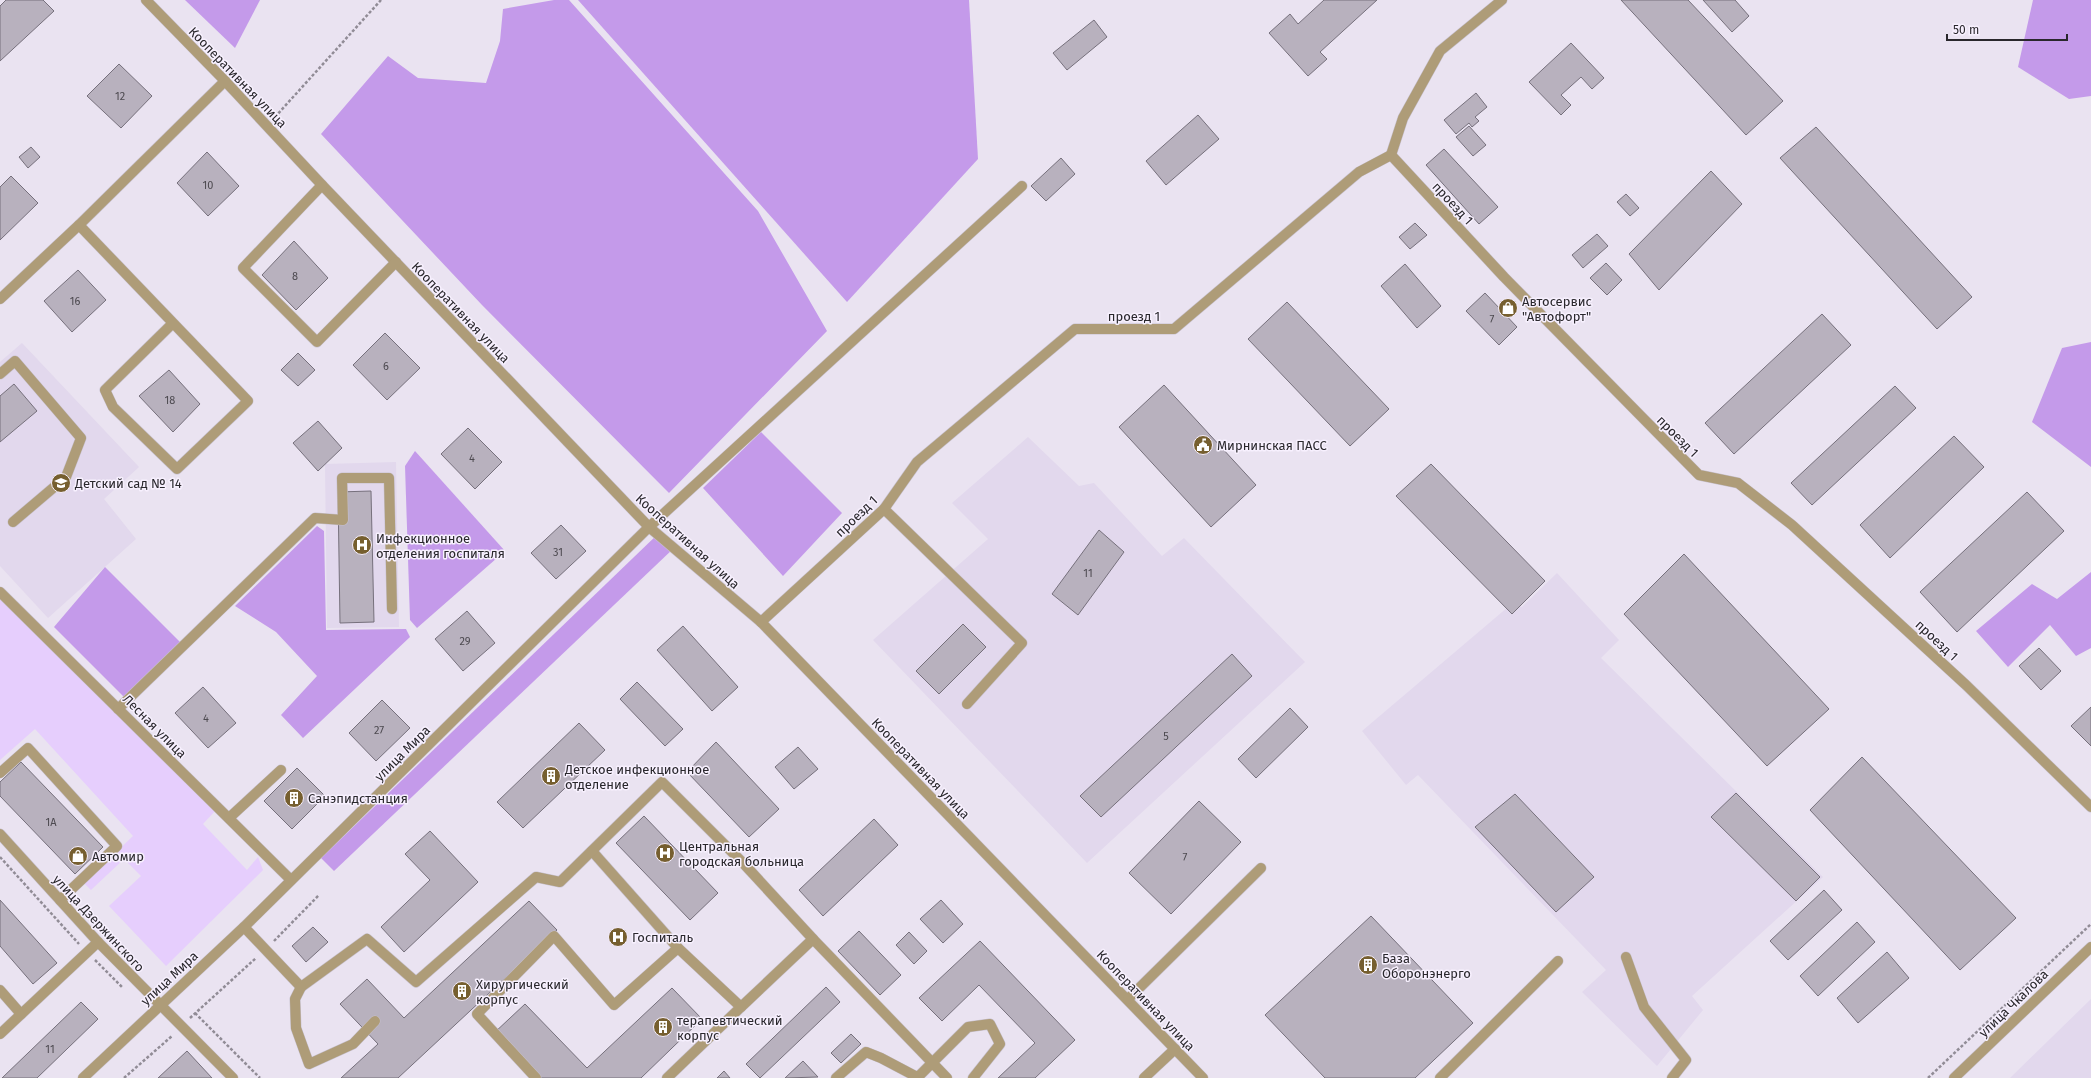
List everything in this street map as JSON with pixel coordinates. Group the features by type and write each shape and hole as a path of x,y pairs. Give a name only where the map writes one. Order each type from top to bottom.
{"street":[{"name":"Кооперативная улица","path":"146,0 225,81 322,185 649,527 761,622 1203,1078"},
{"path":"1391,156 1403,118 1440,51 1502,0"},
{"path":"0,299 79,225 225,81"},
{"name":"проезд 1","path":"761,622 884,509 917,462 1075,329 1174,329 1359,172 1391,156 1504,278 1698,475 1738,482 1792,525 1966,685 2091,807"},
{"path":"322,185 243,268 317,342 396,262"},
{"name":"улица Мира","path":"83,1078 159,1005 244,927 649,527 1022,186"},
{"path":"79,225 248,401 177,469 113,408 105,390 173,323"},
{"path":"0,374 15,361 81,438 66,477 14,522"},
{"path":"118,709 315,518 343,520 342,478 389,478 392,609"},
{"path":"884,509 1022,643 967,704"},
{"name":"Лесная улица","path":"0,592 291,880"},
{"path":"0,773 28,748 117,846 60,900"},
{"path":"229,818 281,770"},
{"path":"375,1021 353,1044 309,1064 296,1028 295,999 301,987 367,939 416,982 536,878 560,882 580,860 592,851 662,782 744,864 813,939 946,1078"},
{"name":"улица Дзержинского","path":"0,834 98,942 159,1005 183,1025 234,1078"},
{"path":"592,851 678,948 741,1007"},
{"path":"1128,999 1261,868"},
{"path":"244,927 264,950 301,987"},
{"path":"536,1078 477,1014 554,936 614,1005 678,948"},
{"path":"668,1078 813,939"},
{"path":"0,1034 98,942"},
{"name":"улица Чкалова","path":"1954,1078 2091,947"},
{"path":"1626,957 1644,1007 1686,1060 1672,1078"},
{"path":"1440,1078 1558,961"},
{"path":"0,990 21,1014"},
{"path":"836,1078 866,1052 881,1058 917,1078 968,1027 990,1024 1000,1044 973,1078"},
{"path":"1144,1078 1176,1049"}],"path":[{"path":"267,126 381,0"},
{"path":"0,857 87,952 127,992"},
{"path":"124,1078 172,1036 264,950 319,895"},
{"path":"1928,1078 2091,924"},
{"path":"195,1013 260,1078"},
{"path":"166,1031 172,1036"}],"shaded area":[{"path":"185,0 260,0 235,48"},
{"path":"554,0 569,0 758,211 827,331 669,493 482,305 321,134 388,56 418,78 486,83 500,41 503,9"},
{"path":"578,0 969,0 978,159 847,302"},
{"path":"2033,0 2091,0 2091,96 2069,99 2018,67"},
{"path":"2091,342 2091,467 2032,422 2062,348"},
{"name":"Детский сад № 14","path":"22,343 139,467 104,499 136,539 48,618 0,566 0,362"},
{"path":"761,432 842,513 783,576 703,488"},
{"path":"1028,437 1079,486 1094,483 1162,556 1184,538 1305,662 1087,863 873,640 988,539 952,503"},
{"path":"415,451 505,551 417,628 410,620 405,466"},
{"name":"Инфекционное отделения госпиталя","path":"396,462 399,627 327,628 325,464"},
{"path":"317,526 324,531 326,630 406,629 410,637 303,738 281,715 317,676 276,632 235,606"},
{"path":"660,532 674,548 334,871 321,858"},
{"path":"105,567 182,644 126,699 54,627"},
{"path":"2091,572 2091,648 2076,656 2050,625 2008,667 1976,631 2032,584 2057,599"},
{"path":"1557,573 1619,640 1601,658 1823,877 1692,996 1703,1010 1657,1066 1582,992 1606,970 1418,775 1406,785 1362,731 1508,607 1515,604 1522,607"},
{"path":"0,596 216,810 203,824 247,870 258,857 263,870 166,966 109,906 141,876 124,859 91,890 84,883 133,836 35,729 0,760"},
{"path":"2091,999 2091,1078 2010,1078"}],"building":[{"path":"6,0 43,0 54,11 0,61 0,6"},
{"path":"1324,0 1377,0 1320,52 1327,59 1308,76 1269,33 1290,14 1298,24"},
{"path":"1621,0 1688,0 1783,101 1746,135"},
{"path":"1703,0 1735,0 1749,16 1732,32"},
{"path":"1094,20 1107,37 1067,70 1053,53"},
{"path":"1571,43 1604,78 1592,89 1581,77 1561,95 1571,105 1561,115 1529,82"},
{"path":"119,64 152,96 121,128 87,96"},
{"path":"1476,93 1487,107 1475,117 1479,121 1472,127 1469,123 1456,134 1444,120"},
{"path":"1198,115 1219,139 1166,185 1146,161"},
{"path":"1469,126 1486,145 1473,156 1456,137"},
{"path":"1816,127 1972,297 1937,329 1780,158"},
{"path":"31,147 40,157 28,168 19,157"},
{"path":"1444,149 1498,207 1479,224 1426,165"},
{"path":"207,152 239,186 208,216 177,183"},
{"path":"1061,158 1075,174 1046,201 1031,186"},
{"path":"1711,171 1742,204 1659,290 1629,254"},
{"path":"11,176 38,203 0,240 0,187"},
{"path":"1626,194 1639,208 1630,216 1617,202"},
{"path":"1415,223 1427,235 1410,249 1399,237"},
{"path":"1597,234 1608,246 1583,268 1572,255"},
{"path":"294,241 328,278 296,310 262,275"},
{"path":"1606,263 1622,280 1607,295 1590,278"},
{"path":"1405,264 1441,306 1417,328 1381,286"},
{"path":"78,270 106,300 72,332 44,301"},
{"path":"1485,293 1517,327 1499,345 1466,311"},
{"path":"1287,302 1389,409 1350,446 1248,339"},
{"path":"1822,314 1851,345 1734,454 1705,423"},
{"path":"385,333 420,368 387,400 353,365"},
{"path":"298,353 315,370 298,386 281,370"},
{"path":"169,370 200,404 173,432 139,396"},
{"path":"14,384 37,411 0,442 0,396"},
{"path":"1164,385 1256,485 1211,527 1119,427"},
{"path":"1895,386 1916,408 1812,505 1791,483"},
{"path":"318,421 342,448 318,471 293,443"},
{"path":"468,428 502,462 475,489 441,454"},
{"path":"1954,436 1984,467 1890,558 1860,525"},
{"path":"1431,464 1545,581 1512,614 1396,496"},
{"path":"371,491 374,622 340,623 338,492"},
{"path":"2027,492 2064,531 1957,632 1920,592"},
{"path":"561,525 586,551 556,579 531,553"},
{"path":"1099,530 1124,552 1078,615 1052,594"},
{"path":"1684,554 1829,709 1767,766 1624,614"},
{"path":"467,611 495,643 463,671 435,639"},
{"path":"963,624 986,647 939,694 916,671"},
{"path":"683,626 738,687 712,711 657,650"},
{"path":"2039,648 2061,671 2041,690 2019,666"},
{"path":"1232,654 1252,676 1101,817 1080,796"},
{"path":"637,682 683,729 665,746 620,699"},
{"path":"203,687 236,723 208,748 175,713"},
{"path":"382,700 410,728 376,761 349,733"},
{"path":"2091,707 2091,746 2071,726"},
{"path":"1290,708 1308,727 1256,778 1238,759"},
{"name":"Детское инфекционное отделение","path":"579,723 605,750 523,828 497,802"},
{"path":"716,742 779,809 749,837 687,772"},
{"path":"798,747 818,769 794,789 775,767"},
{"path":"1862,757 2016,918 1960,970 1810,810"},
{"path":"21,762 103,847 75,874 0,796 0,782"},
{"name":"Санэпидстанция","path":"297,768 325,796 292,829 264,801"},
{"path":"1736,793 1820,877 1796,901 1711,817"},
{"path":"1515,794 1594,877 1556,912 1475,827"},
{"path":"1199,801 1241,842 1171,914 1129,873"},
{"path":"644,816 718,893 690,920 616,843"},
{"path":"874,819 898,845 823,916 799,890"},
{"path":"430,831 478,882 404,952 381,927 430,880 405,854"},
{"path":"1824,890 1842,910 1788,960 1770,941"},
{"path":"0,900 57,963 33,984 0,946"},
{"path":"941,900 963,924 943,943 920,919"},
{"name":"Хирургический корпус","path":"529,901 557,930 398,1078 341,1078 378,1044 340,1004 367,979 404,1018"},
{"name":"База Оборонэнерго","path":"1371,916 1473,1023 1415,1078 1325,1078 1265,1015"},
{"path":"1857,922 1875,942 1818,996 1800,976"},
{"path":"313,927 328,942 306,962 292,946"},
{"path":"859,931 901,975 880,995 838,951"},
{"path":"909,932 927,951 914,964 896,945"},
{"path":"980,941 1075,1040 1035,1078 998,1078 1035,1043 979,985 942,1021 919,998"},
{"path":"1887,952 1909,978 1858,1023 1837,998"},
{"path":"826,987 840,1002 760,1078 746,1064"},
{"name":"терапевтический корпус","path":"672,988 702,1019 641,1078 536,1078 493,1034 525,1004 587,1068"},
{"path":"81,1002 98,1019 37,1078 2,1078"},
{"path":"851,1034 861,1044 841,1063 831,1053"},
{"path":"187,1051 212,1078 158,1078"},
{"path":"803,1061 818,1077 785,1078"},
{"path":"724,1071 730,1078 717,1078"}],"place":[{"name":"Автосервис \"Автофорт\"","path":"1508,308"},
{"name":"Мирнинская ПАСС","path":"1203,445"},
{"name":"Детский сад № 14","path":"61,483"},
{"name":"Инфекционное отделения госпиталя","path":"362,545"},
{"name":"Детское инфекционное отделение","path":"551,776"},
{"name":"Санэпидстанция","path":"294,798"},
{"name":"Центральная городская больница","path":"665,853"},
{"name":"Автомир","path":"78,856"},
{"name":"Госпиталь","path":"618,937"},
{"name":"База Оборонэнерго","path":"1368,965"},
{"name":"Хирургический корпус","path":"462,991"},
{"name":"терапевтический корпус","path":"663,1027"}]}
